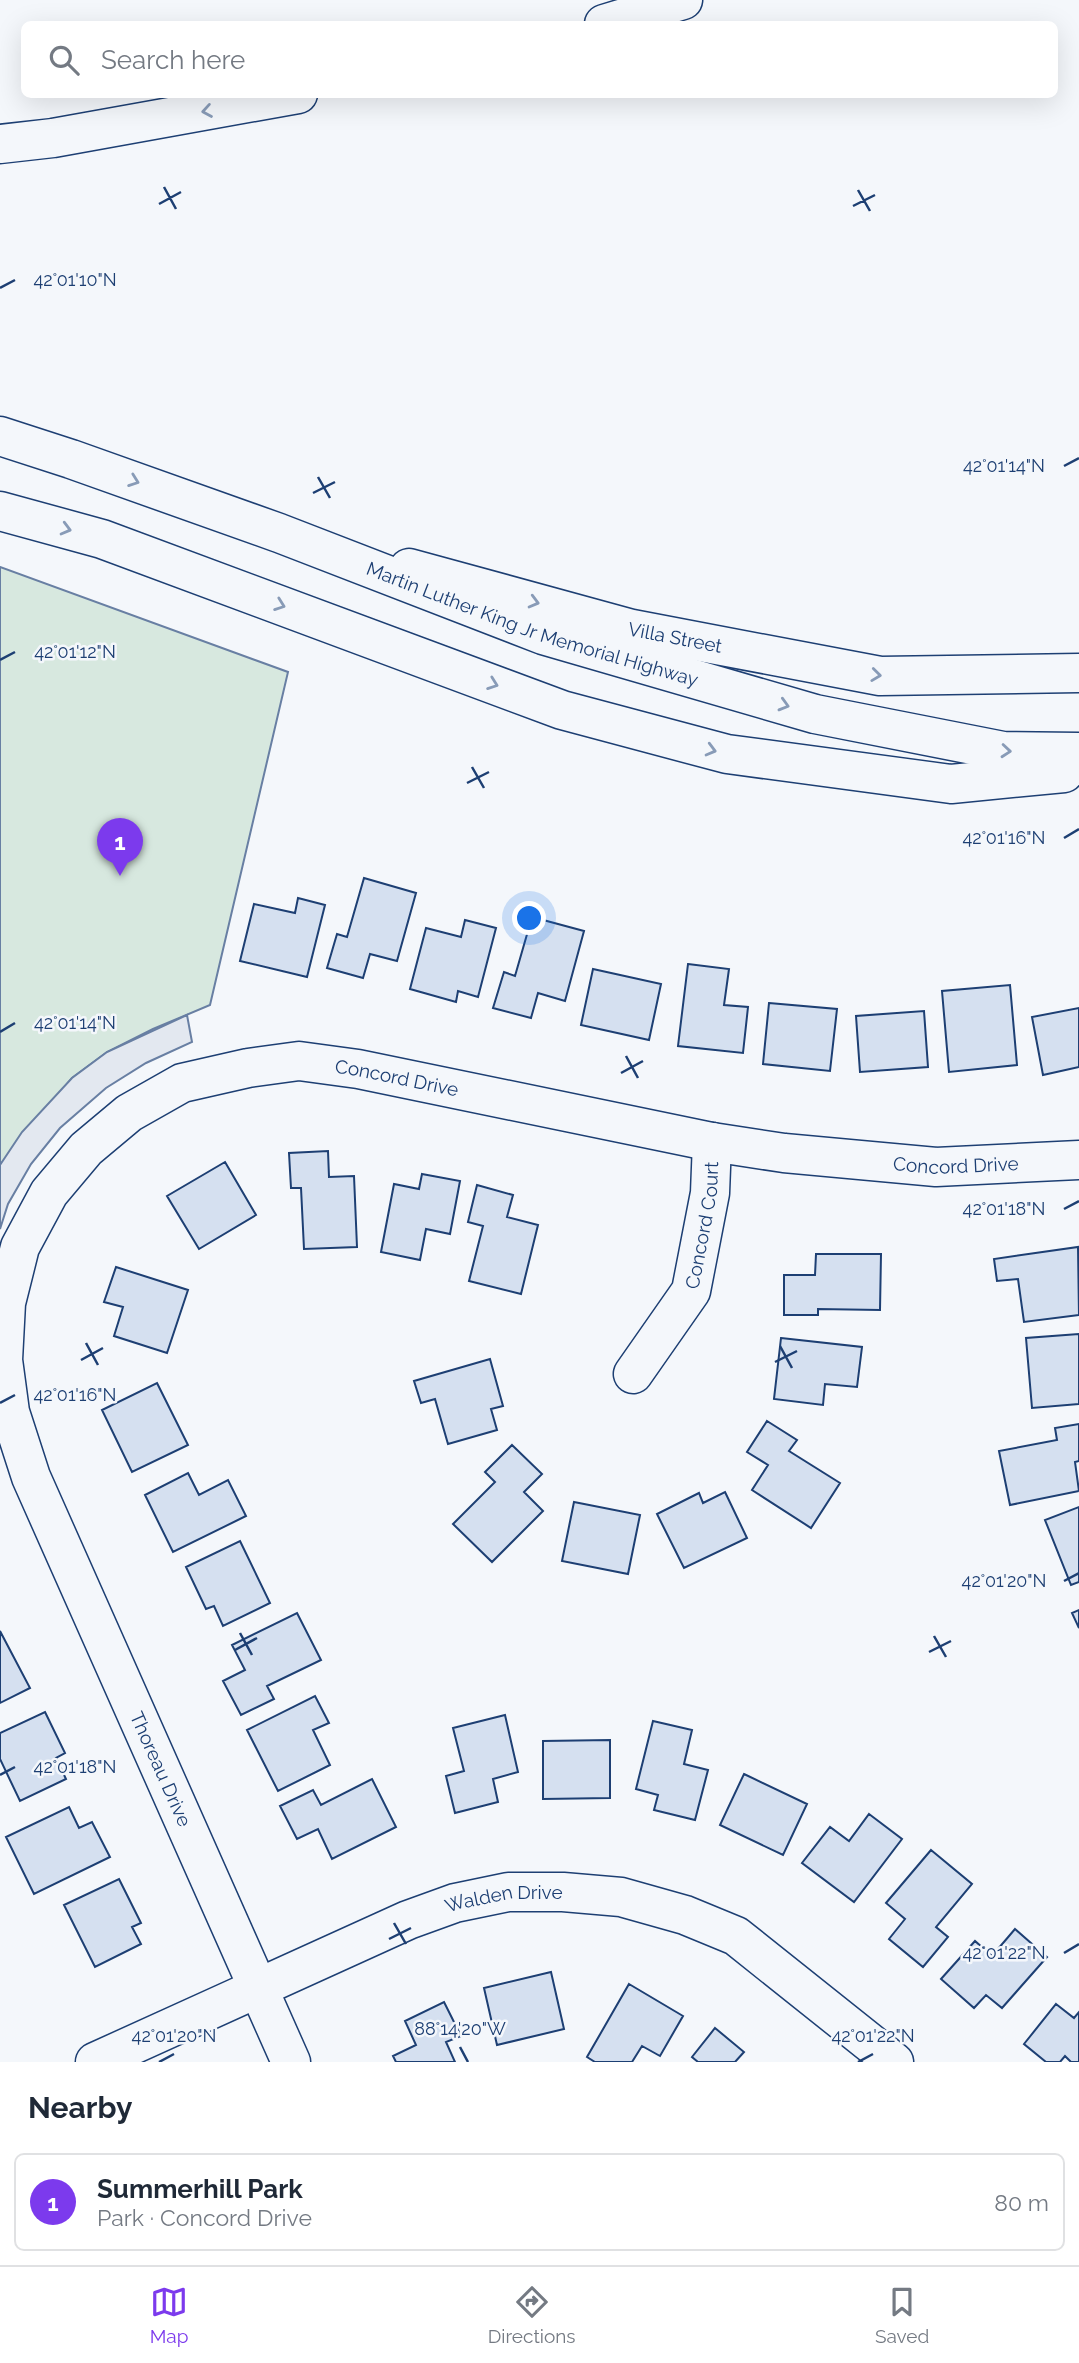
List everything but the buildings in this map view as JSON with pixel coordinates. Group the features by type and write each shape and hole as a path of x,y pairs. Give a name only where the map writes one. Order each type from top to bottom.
{"main road":[{"path":"614,21 683,0"},
{"path":"0,144 53,138 276,98"},
{"name":"Martin Luther King Jr Memorial Highway","path":"0,436 279,533 543,635 814,714 1003,751 1079,752"},
{"path":"0,511 102,539 562,710 727,754 951,785 1079,772"},
{"name":"Villa Street","path":"279,533 632,629 880,676 1079,673"},
{"name":"Concord Drive","path":"31,1477 10,1412 3,1360 6,1303 20,1247 48,1193 86,1149 129,1113 182,1083 248,1068 299,1061 358,1069 712,1142 784,1153 936,1167 1079,1160"},
{"name":"Concord Court","path":"633,1374 691,1291 710,1193 712,1142"},
{"name":"Thoreau Drive","path":"31,1477 291,2062"},
{"name":"Walden Drive","path":"95,2062 408,1920 455,1903 508,1892 563,1892 621,1897 685,1914 736,1936 894,2062"}],"shaded area":[{"path":"0,567 288,672 210,1005 107,1052 72,1078 0,1165"},
{"path":"187,1015 192,1042 146,1063 106,1088 60,1128 31,1164 8,1204 0,1229 0,1165 22,1132 72,1078 107,1052"}],"place":[{"name":"Summerhill Park","path":"120,876"}]}
